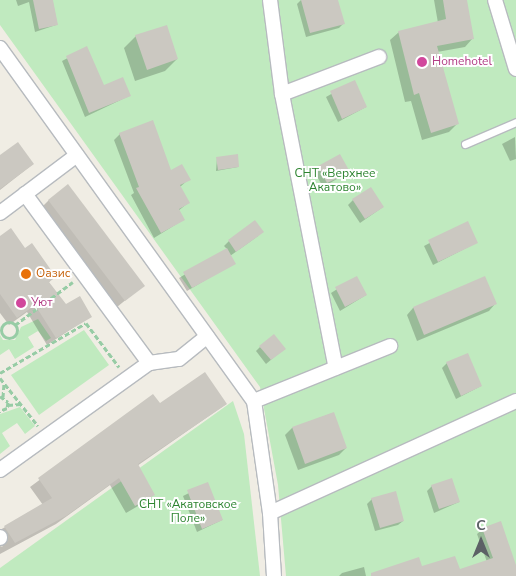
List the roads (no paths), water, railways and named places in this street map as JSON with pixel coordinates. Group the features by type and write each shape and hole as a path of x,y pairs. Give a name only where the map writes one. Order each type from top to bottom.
{"street":[{"path":"270,0 282,94 336,368"},
{"path":"495,0 516,69"},
{"path":"0,48 254,401 270,513 274,576"},
{"path":"282,94 379,57"},
{"path":"0,213 77,156"},
{"path":"25,194 149,363"},
{"path":"0,470 149,363 179,359 207,336"},
{"path":"254,401 390,346"},
{"path":"270,513 516,401"}],"lane":[{"path":"465,144 516,122"}],"place":[{"name":"Homehotel","path":"422,62"},
{"name":"Оазис","path":"26,274"},
{"name":"Уют","path":"21,303"}],"park label":[{"name":"СНТ «Верхнее Акатово»","path":"335,181"},
{"name":"СНТ «Акатовское Поле»","path":"188,512"}]}
